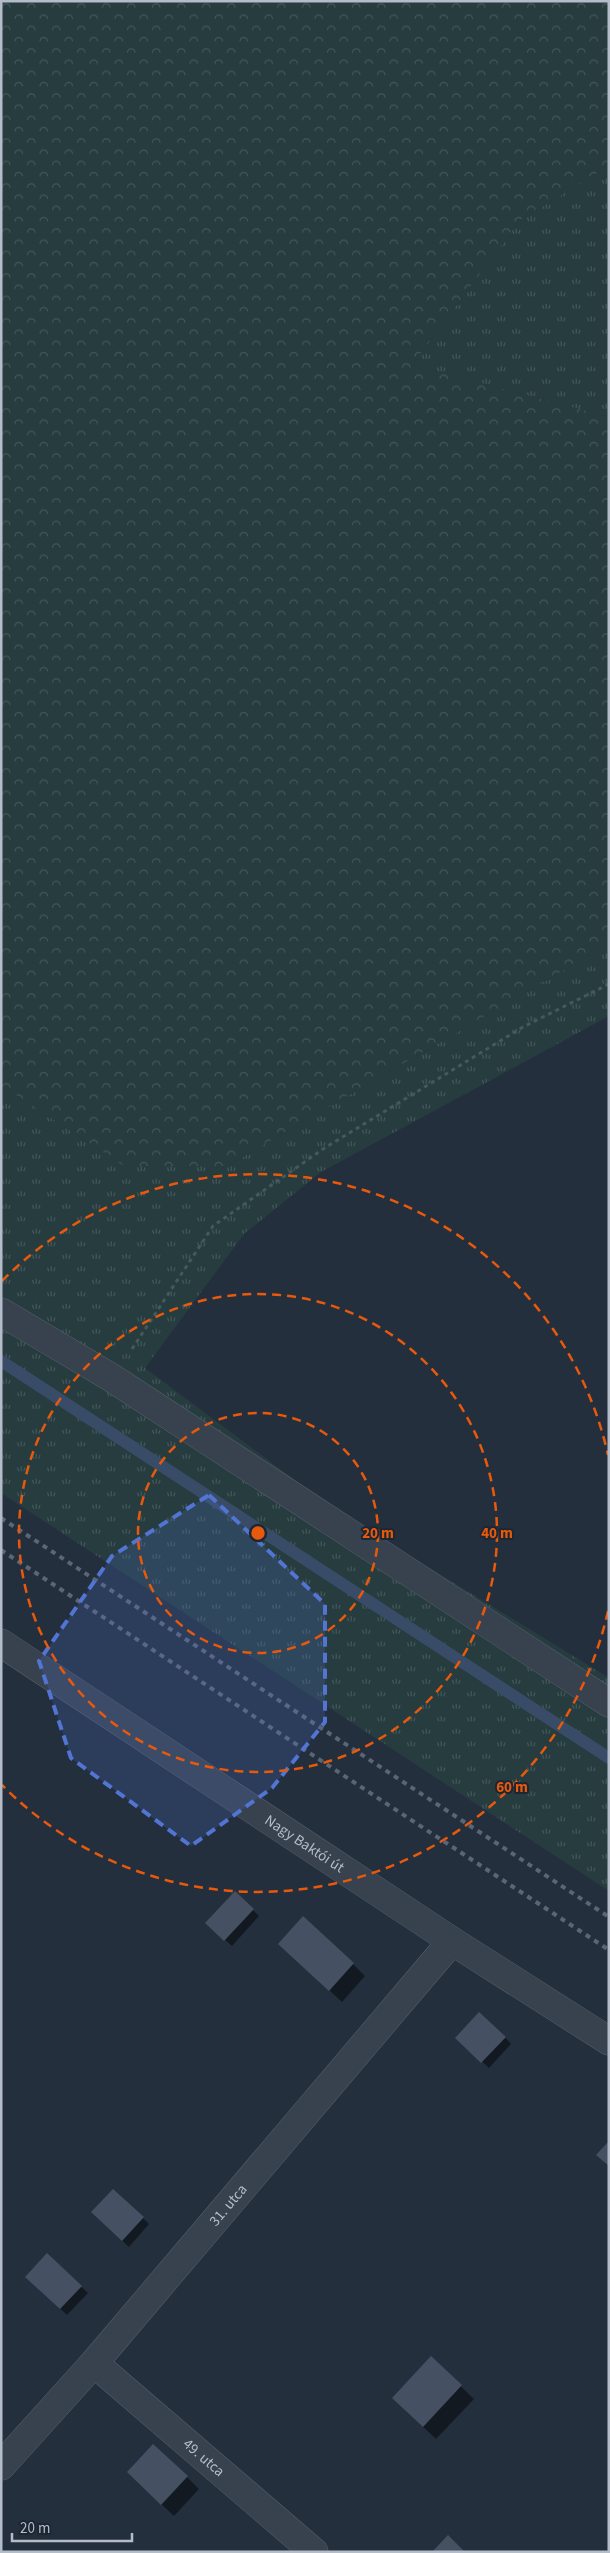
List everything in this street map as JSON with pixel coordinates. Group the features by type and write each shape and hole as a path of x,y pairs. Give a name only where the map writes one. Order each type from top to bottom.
{"street":[{"path":"1,1312 112,1378 609,1702"},
{"name":"Nagy Baktói út","path":"1,1643 452,1941 609,2041"},
{"name":"31. utca","path":"1,2466 94,2363 452,1941"},
{"name":"49. utca","path":"94,2363 314,2552"}],"path":[{"path":"112,1378 213,1226 340,1138 523,1027 609,984"}],"highlighted area":[{"path":"209,1495 325,1604 325,1722 272,1788 191,1846 71,1758 39,1661 112,1556"}],"green space":[{"path":"1,1 609,1 609,166 520,220 412,365 609,417 609,944 227,1166 124,1166 1,1085"},
{"path":"609,166 609,417 412,365 520,220"},
{"path":"609,944 609,1016 321,1172 244,1234 145,1368 335,1510 609,1678 609,1891 1,1493 1,1085 124,1166 227,1166"}],"building":[{"path":"235,1891 254,1909 224,1941 205,1923"},
{"path":"303,1916 354,1963 329,1991 278,1944"},
{"path":"479,2012 506,2037 481,2063 455,2038"},
{"path":"609,2141 609,2166 596,2155"},
{"path":"113,2189 144,2217 122,2241 91,2212"},
{"path":"47,2253 82,2286 60,2309 25,2277"},
{"path":"431,2356 462,2385 423,2427 392,2398"},
{"path":"153,2444 188,2476 161,2505 127,2472"},
{"path":"448,2535 465,2552 432,2552"}],"waterway":[{"path":"1,1361 609,1758"}],"railway":[{"path":"1,1518 609,1917"},
{"path":"1,1550 609,1950"}]}
